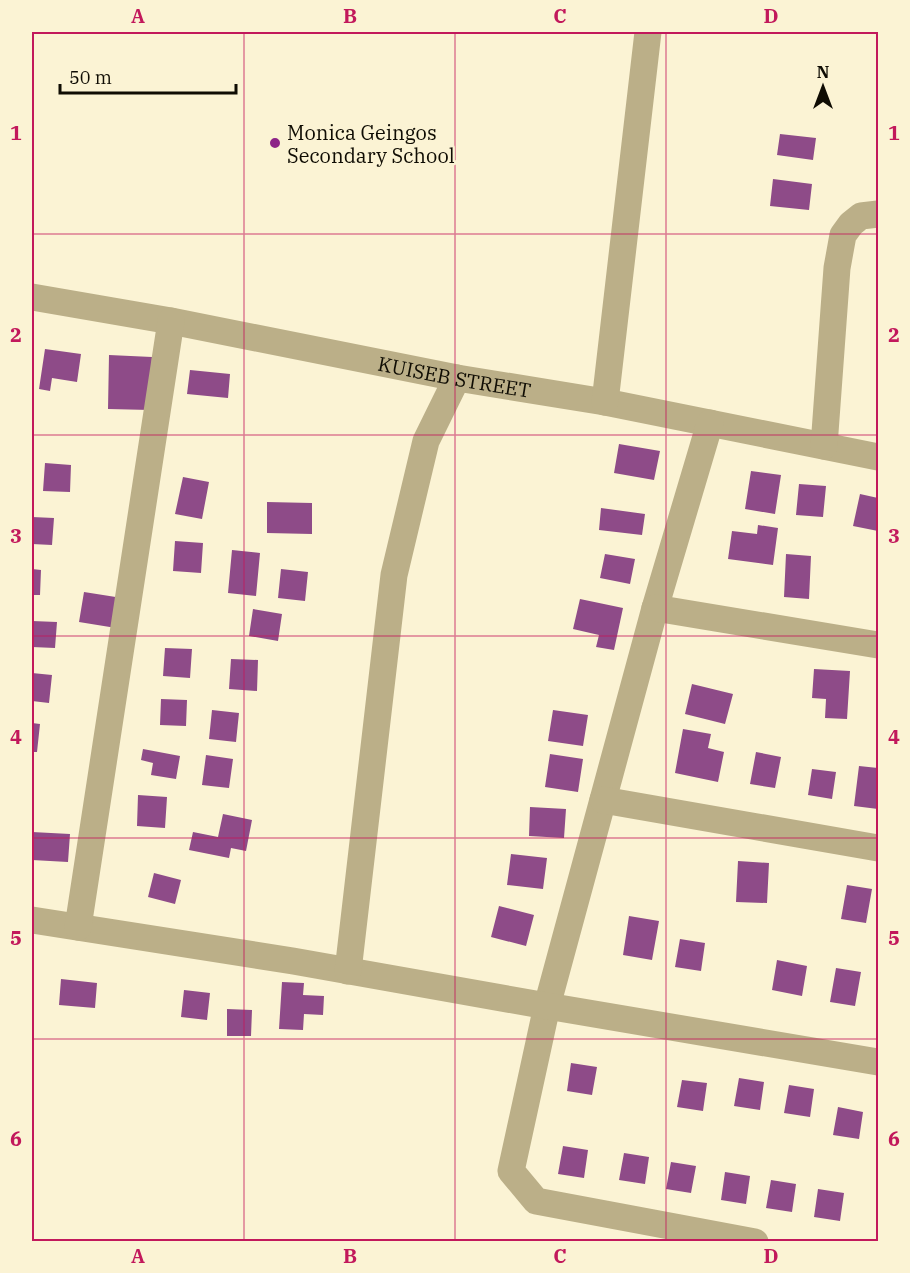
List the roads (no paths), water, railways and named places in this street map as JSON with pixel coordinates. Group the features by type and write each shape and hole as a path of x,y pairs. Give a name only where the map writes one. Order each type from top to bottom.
{"street":[{"path":"605,402 648,32"},
{"path":"824,446 837,268 843,235 861,216 879,214"},
{"name":"KUISEB STREET","path":"32,297 171,321 457,378 605,402 879,457"},
{"path":"78,927 171,321"},
{"path":"348,971 394,575 426,441 457,378"},
{"path":"710,423 655,608 547,1006 511,1171 536,1201 755,1242"},
{"path":"655,608 879,645"},
{"path":"603,800 879,848"},
{"path":"32,920 348,971 879,1062"}],"place":[{"name":"Monica Geingos Secondary School","path":"275,143"}]}
